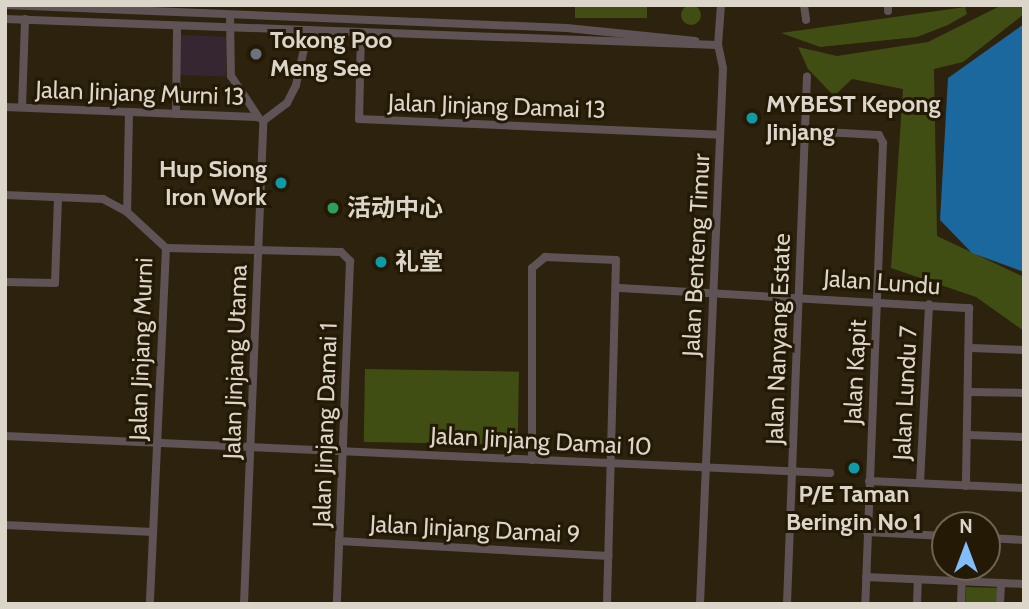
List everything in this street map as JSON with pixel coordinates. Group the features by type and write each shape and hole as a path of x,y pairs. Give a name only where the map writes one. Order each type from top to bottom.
{"street":[{"path":"5,5 217,10 230,15 566,28 718,45"},
{"name":"Jalan Benteng Timur","path":"700,604 723,68 718,45 721,5"},
{"path":"804,5 806,20"},
{"path":"216,27 217,10"},
{"path":"230,15 230,76 260,119 287,103 296,85 308,31"},
{"path":"5,19 669,48 695,41"},
{"name":"Jalan Jinjang Murni 13","path":"22,107 24,19"},
{"path":"176,114 177,26"},
{"name":"Jalan Jinjang Damai 13","path":"361,33 359,120 720,135"},
{"name":"Jalan Nanyang Estate","path":"788,604 807,76"},
{"name":"Jalan Jinjang Murni 13","path":"5,107 260,119"},
{"path":"127,212 130,112"},
{"name":"Jalan Jinjang Utama","path":"244,604 258,250 260,119"},
{"name":"Jalan Kapit","path":"805,131 878,135 883,143 865,604"},
{"name":"Jalan Jinjang Murni","path":"5,195 103,199 127,212 166,248 150,604"},
{"path":"5,282 55,283 58,197"},
{"path":"166,248 258,250"},
{"name":"Jalan Jinjang Damai 1","path":"258,250 341,251 350,261 337,604"},
{"path":"532,460 532,268 545,257 616,260 620,288 607,604"},
{"name":"Jalan Lundu","path":"620,288 929,304 972,313 971,348"},
{"name":"Jalan Lundu 7","path":"920,483 929,304"},
{"path":"966,486 971,348 1024,350"},
{"path":"969,392 1024,393"},
{"path":"968,435 1024,437"},
{"name":"Jalan Jinjang Damai 10","path":"5,436 830,473"},
{"path":"869,481 1024,488"},
{"path":"5,525 153,532"},
{"path":"867,532 931,535"},
{"path":"1001,539 1024,540"},
{"name":"Jalan Jinjang Damai 9","path":"339,541 609,556"},
{"path":"866,578 931,580"},
{"path":"917,604 918,580"},
{"path":"961,604 962,581 1024,584"},
{"path":"1000,604 1001,583"}],"shaded area":[{"path":"180,35 227,37 226,77 179,75"}],"green space":[{"path":"575,5 647,5 647,18 575,18"},
{"path":"691,5 698,8 701,15 698,22 691,25 684,22 681,15 684,8"},
{"path":"1002,5 1024,5 1024,14 963,62 934,69 937,236 1024,277 1024,331 976,297 891,268 903,89 852,79 834,96 808,69 798,47 837,56 928,42"},
{"path":"965,7 967,14 917,37 820,47 781,33"},
{"path":"365,369 519,372 518,445 364,442"},
{"path":"966,587 997,588 996,604 965,604"}],"water":[{"path":"1024,24 1024,272 972,253 940,220 948,78"}],"place":[{"name":"Tokong Poo Meng See","path":"256,54"},
{"name":"MYBEST Kepong Jinjang","path":"752,118"},
{"name":"Hup Siong Iron Work","path":"281,183"},
{"name":"活动中心","path":"333,208"},
{"name":"礼堂","path":"381,262"},
{"name":"P/E Taman Beringin No 1","path":"854,468"}]}
